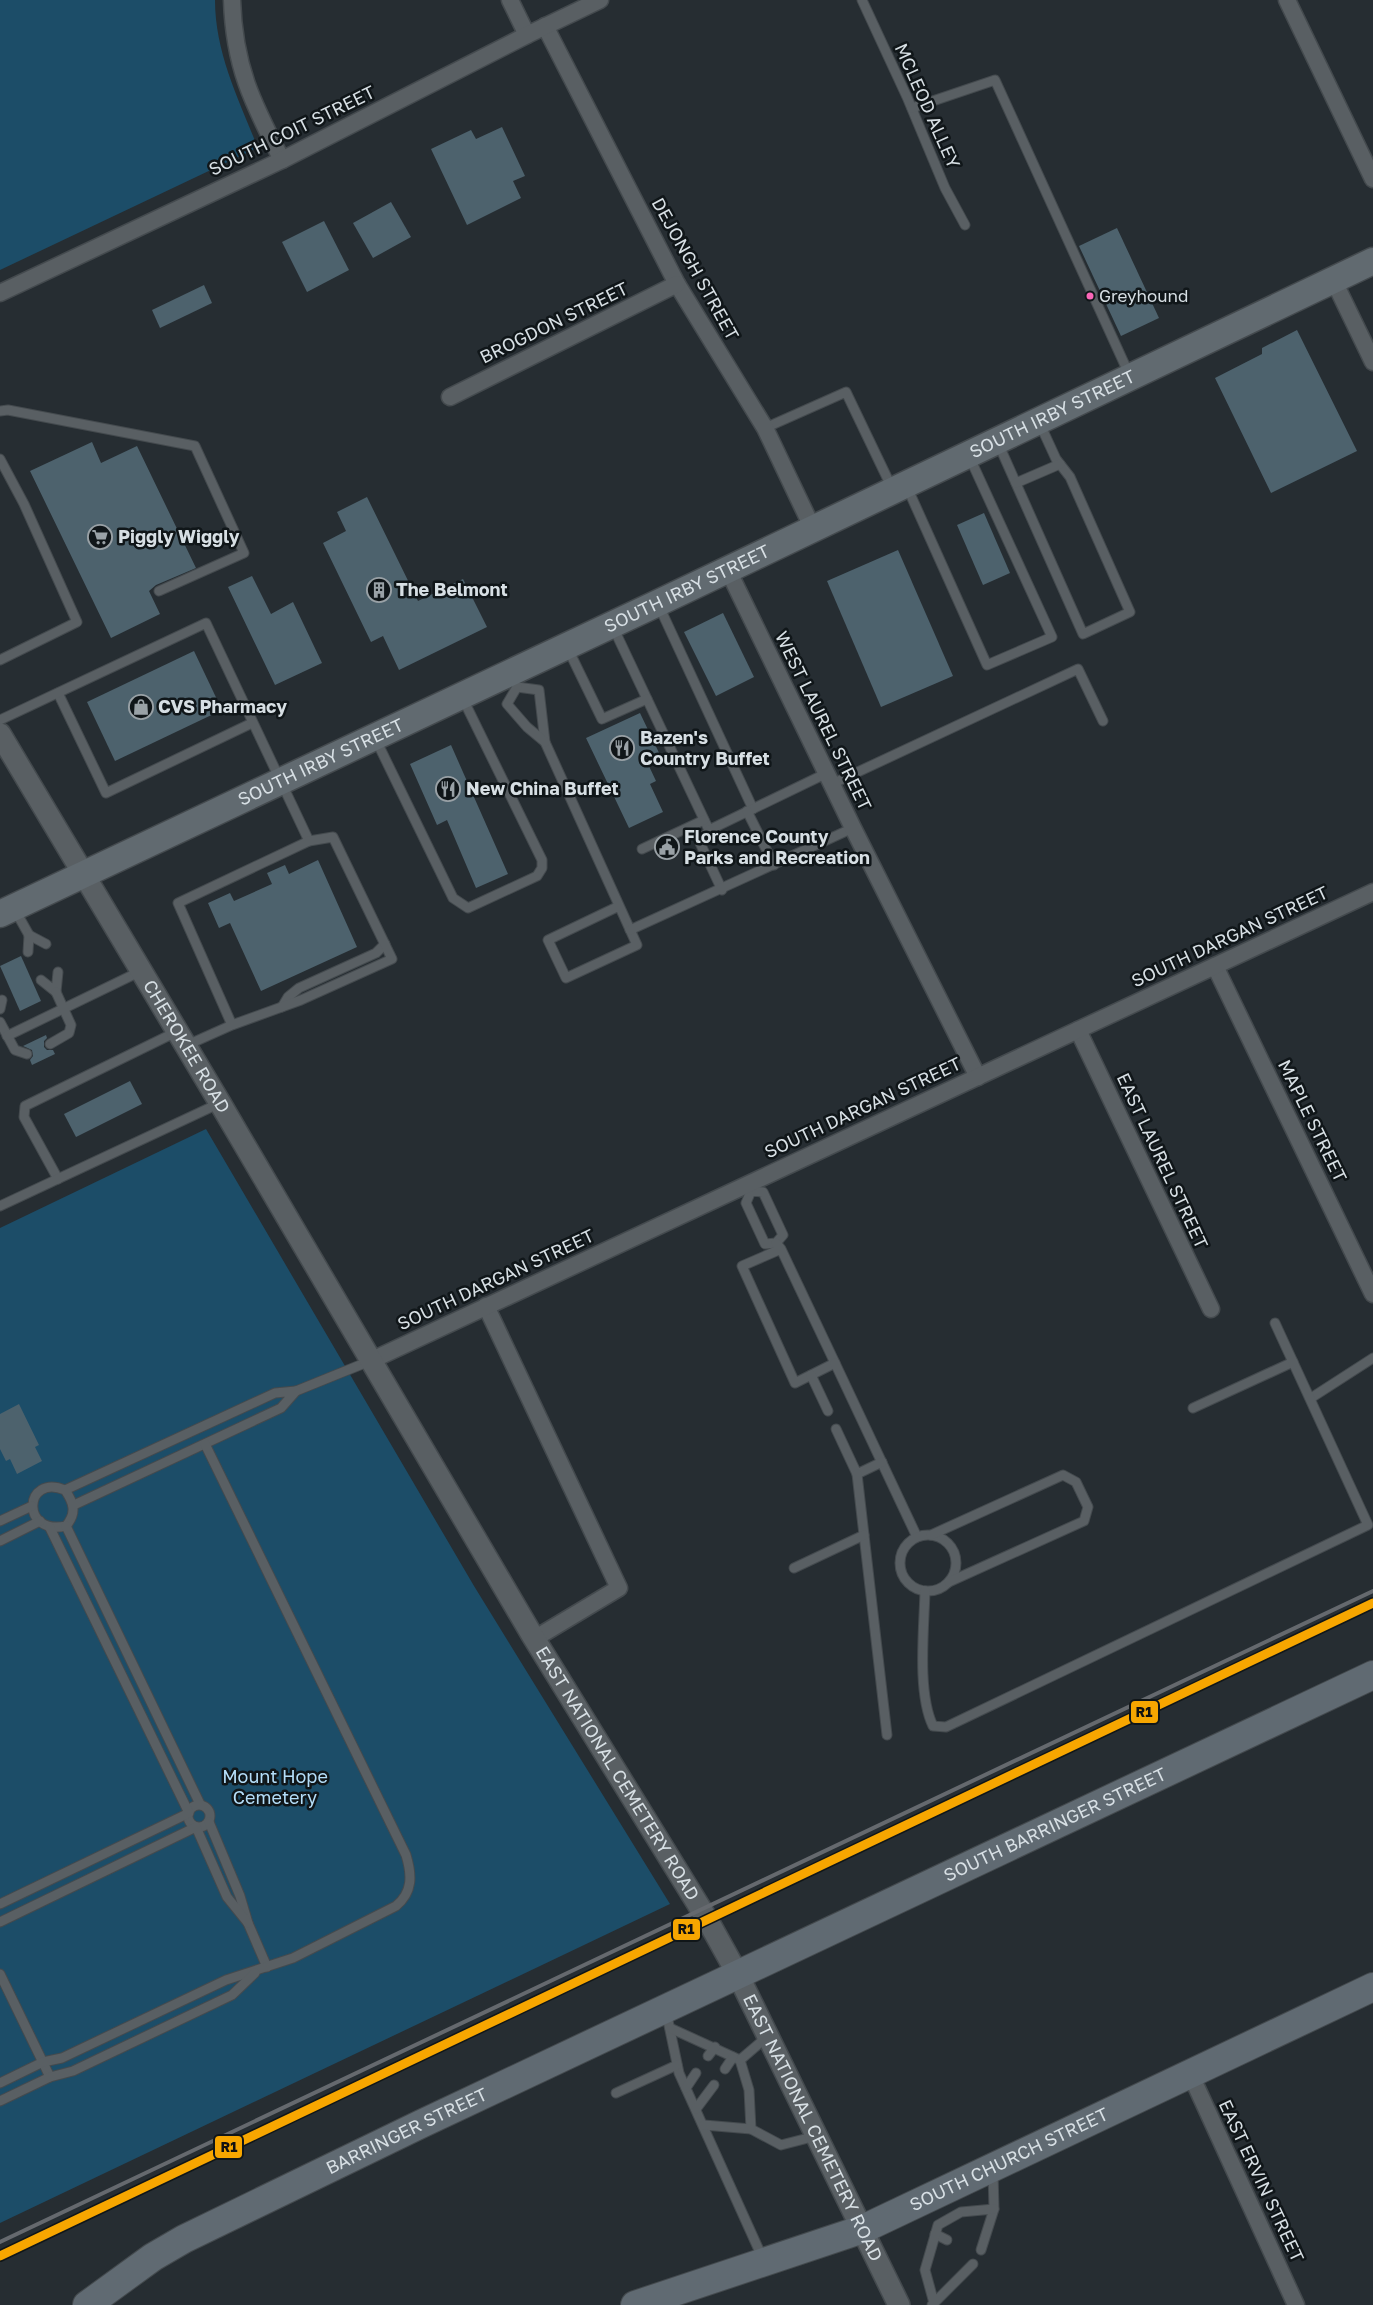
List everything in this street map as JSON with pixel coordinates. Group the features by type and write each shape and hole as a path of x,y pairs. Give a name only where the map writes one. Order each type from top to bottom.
{"highway":[{"name":"SOUTH BARRINGER STREET","path":"738,1975 1373,1674"},
{"name":"BARRINGER STREET","path":"87,2305 153,2257 184,2239 667,2018 738,1975"},
{"name":"SOUTH CHURCH STREET","path":"635,2305 715,2280 764,2261 863,2229 1373,1987"}],"main road":[{"name":"SOUTH IRBY STREET","path":"7,911 462,696 514,680 567,646 1373,261"}],"street":[{"path":"232,0 236,53 245,82 282,160"},
{"path":"510,0 526,35"},
{"name":"SOUTH COIT STREET","path":"0,293 282,160 526,35 600,0"},
{"path":"1287,0 1373,179"},
{"name":"DEJONGH STREET","path":"545,26 677,284 764,428 813,529"},
{"path":"1333,279 1373,362"},
{"name":"BROGDON STREET","path":"450,397 677,284"},
{"name":"WEST LAUREL STREET","path":"728,570 853,828 978,1077"},
{"name":"CHEROKEE ROAD","path":"0,734 220,1103 370,1361"},
{"name":"SOUTH DARGAN STREET","path":"370,1361 486,1306 750,1187 978,1077 1373,892"},
{"name":"MAPLE STREET","path":"1215,966 1373,1294"},
{"name":"EAST LAUREL STREET","path":"1078,1030 1211,1309"},
{"path":"486,1306 619,1588 534,1639"},
{"name":"EAST NATIONAL CEMETERY ROAD","path":"370,1361 534,1639 707,1919 738,1975 899,2305"},
{"name":"EAST ERVIN STREET","path":"1190,2074 1296,2305"}],"lane":[{"name":"MCLEOD ALLEY","path":"862,0 912,108 945,188 964,225"},
{"path":"912,108 995,80 1130,376"},
{"path":"764,428 846,392 900,487 987,665 1052,637 969,454"},
{"path":"0,411 8,410 195,446 244,553 159,591"},
{"path":"996,441 1083,634 1130,612 1070,477 1060,464 1038,421"},
{"path":"0,459 24,504 77,622 1,658"},
{"path":"1016,484 1060,464"},
{"path":"658,603 774,865"},
{"path":"0,720 206,624 280,783 309,840"},
{"path":"612,625 709,830"},
{"path":"567,646 602,719 647,698"},
{"path":"722,890 700,842 709,830 750,810 830,779 1078,669 1103,721"},
{"path":"545,742 527,727 507,704 514,680 539,690 545,742 637,945 566,978 548,940 619,906"},
{"path":"58,693 106,793 252,723"},
{"path":"375,737 452,898 468,908 537,876 542,868 542,860 462,696"},
{"path":"642,849 704,820"},
{"path":"630,930 722,890 853,828"},
{"path":"58,1179 24,1117 25,1106 181,1039 232,1025 282,1007 392,959 333,837 309,840 178,903 232,1025"},
{"path":"7,911 29,935 46,944"},
{"path":"28,952 29,935"},
{"path":"282,1007 288,997 298,988 376,953 385,944"},
{"path":"7,1036 141,971"},
{"path":"56,992 58,972"},
{"path":"41,980 56,992 71,1025 69,1033 50,1044"},
{"path":"0,1022 15,1050 27,1054"},
{"path":"0,1206 220,1103"},
{"path":"778,1246 765,1244 761,1236 746,1203 750,1187 762,1192 783,1235 778,1246 742,1266 795,1382 835,1363"},
{"path":"778,1246 917,1537"},
{"path":"925,1592 924,1664 927,1714 933,1726 946,1726 1368,1525 1275,1323"},
{"path":"1311,1398 1373,1358"},
{"path":"65,1490 275,1393 296,1392 370,1361"},
{"path":"1194,1408 1293,1362"},
{"path":"811,1375 828,1411"},
{"path":"74,1505 281,1408 296,1392"},
{"path":"836,1429 857,1474 887,1735"},
{"path":"0,2083 43,2062 62,2058 226,1980 293,1958 396,1906 406,1895 410,1884 410,1868 406,1855 205,1444"},
{"path":"857,1474 882,1462"},
{"path":"1063,1476 1076,1482 1088,1507 1084,1520 949,1582 942,1588 925,1592 908,1584 900,1567 903,1549 917,1537 931,1535 1063,1476"},
{"path":"66,1526 74,1513 74,1505 65,1490 54,1486 46,1487 35,1495 32,1506 33,1513 50,1528 189,1813 190,1821 196,1827 227,1897 248,1923"},
{"path":"0,1521 32,1506"},
{"path":"0,1541 40,1521"},
{"path":"66,1526 200,1804 206,1808 209,1814 209,1822 240,1896 263,1968"},
{"path":"50,1528 66,1526"},
{"path":"794,1568 864,1535"},
{"path":"931,1535 940,1537 953,1548 956,1566 949,1582"},
{"path":"0,1904 189,1813 192,1807 200,1804"},
{"path":"0,1922 209,1822"},
{"path":"0,2101 50,2077 73,2071 232,1995 263,1968"},
{"path":"0,1974 50,2077"},
{"path":"667,2018 737,2059 749,2090 752,2129"},
{"path":"667,2018 678,2065 686,2088 764,2261"},
{"path":"725,2069 768,2036"},
{"path":"708,2056 714,2047"},
{"path":"616,2092 678,2065"},
{"path":"686,2088 696,2073"},
{"path":"696,2109 714,2085"},
{"path":"704,2125 752,2129 781,2145 817,2136"},
{"path":"980,2250 994,2209 993,2167"},
{"path":"933,2304 925,2270 938,2225 961,2212 994,2209"},
{"path":"935,2234 947,2240"},
{"path":"933,2304 973,2264"}],"green space":[{"path":"0,0 215,0 216,19 223,55 228,73 256,143 253,150 0,270"},
{"name":"Mount Hope Cemetery","path":"206,1129 474,1586 670,1904 0,2223 0,1228"}],"building":[{"path":"502,127 525,176 513,181 521,198 467,225 431,149 471,130 476,139"},
{"path":"391,202 411,237 373,258 353,223"},
{"path":"324,221 349,270 307,292 282,242"},
{"path":"1117,228 1159,318 1121,336 1079,246"},
{"path":"204,285 212,303 160,328 152,310"},
{"path":"1297,330 1357,451 1271,493 1215,378 1262,354 1262,348"},
{"path":"92,442 101,463 137,446 196,568 156,585 149,591 160,614 111,638 30,471"},
{"name":"The Belmont","path":"367,497 418,601 463,579 487,627 399,670 383,636 371,642 323,543 346,531 337,512"},
{"path":"984,513 1010,573 983,585 957,525"},
{"path":"898,550 953,676 881,707 827,581"},
{"path":"252,576 271,614 293,602 322,663 275,685 228,587"},
{"path":"723,613 754,677 716,696 684,632"},
{"path":"194,651 222,710 115,761 87,702"},
{"path":"640,713 661,757 648,764 656,781 650,784 663,812 629,828 586,738"},
{"path":"451,745 508,874 476,888 447,820 437,825 410,764"},
{"path":"318,860 357,947 261,991 230,923 219,928 208,903 230,893 234,901 272,884 267,873 285,865 289,874"},
{"path":"21,956 41,1001 20,1011 0,966"},
{"path":"46,1035 44,1047 47,1050 53,1050 55,1054 32,1065 30,1060 33,1056 32,1050 23,1046"},
{"path":"130,1081 142,1104 76,1137 64,1114"},
{"path":"19,1404 39,1445 35,1447 42,1461 17,1474 10,1459 6,1461 0,1449 0,1414"}],"railway":[{"path":"0,2242 1373,1591"}],"transit line":[{"name":"R1","path":"0,2256 1373,1603"}],"place":[{"name":"Greyhound","path":"1090,296"},
{"name":"Piggly Wiggly","path":"100,537"},
{"name":"The Belmont","path":"379,590"},
{"name":"CVS Pharmacy","path":"141,707"},
{"name":"Bazen's Country Buffet","path":"622,748"},
{"name":"New China Buffet","path":"448,789"},
{"name":"Florence County Parks and Recreation","path":"667,847"}]}
